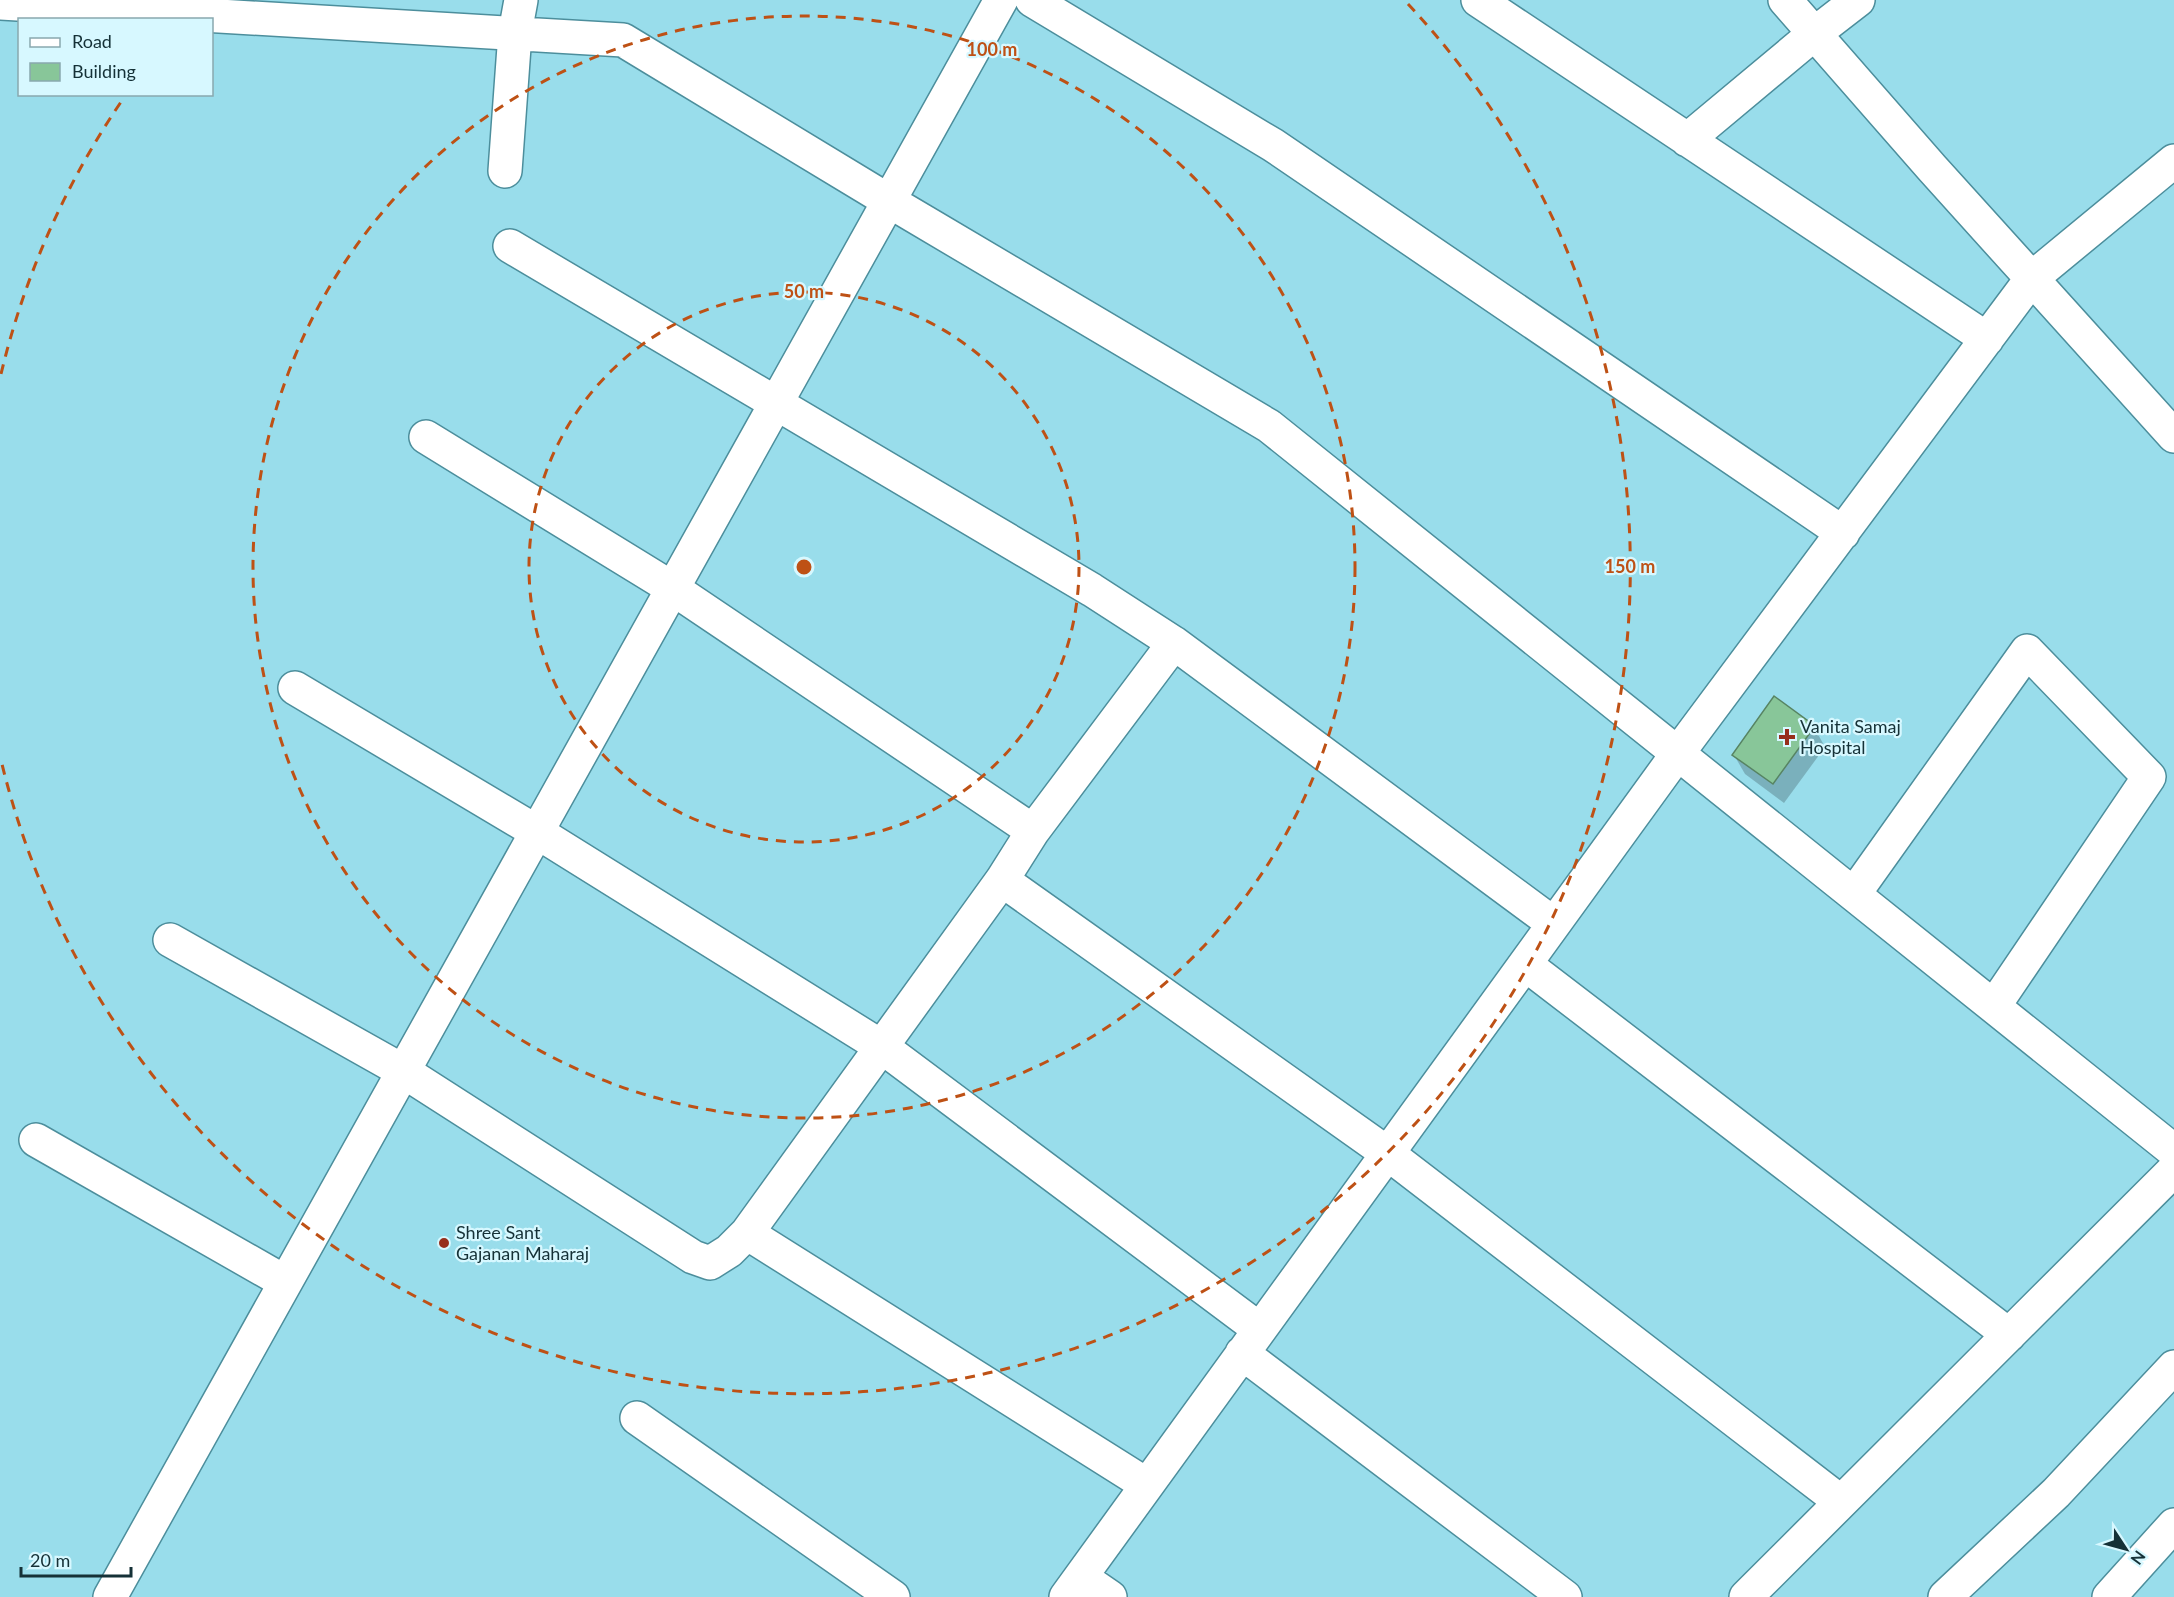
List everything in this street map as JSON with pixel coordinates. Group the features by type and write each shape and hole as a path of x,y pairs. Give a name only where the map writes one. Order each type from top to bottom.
{"street":[{"path":"505,171 515,33 521,0"},
{"path":"110,1597 1001,0"},
{"path":"1032,0 1274,146 1843,533"},
{"path":"1478,0 1987,339"},
{"path":"1785,0 2174,435"},
{"path":"1688,140 1858,0"},
{"path":"0,3 623,40 1269,426 2174,1151"},
{"path":"1110,1597 1073,1587 1678,753 2032,278 2174,161"},
{"path":"510,246 1092,590 1174,643 1554,924"},
{"path":"426,437 672,588 1033,831"},
{"path":"170,940 403,1071 693,1257 710,1263 729,1251 747,1233 1002,880 1033,831 1174,643"},
{"path":"1854,894 2027,651 2149,777 1994,1006"},
{"path":"295,688 537,832 882,1047 1250,1341 1564,1597"},
{"path":"1002,880 1387,1153 1841,1502"},
{"path":"1525,964 2009,1335"},
{"path":"36,1140 285,1282"},
{"path":"1746,1597 2174,1170"},
{"path":"747,1233 1147,1485"},
{"path":"1945,1597 2056,1493 2174,1367"},
{"path":"637,1418 893,1597"},
{"path":"2109,1597 2174,1525"}],"building":[{"path":"1774,696 1815,726 1773,784 1732,755"}],"place":[{"name":"Vanita Samaj Hospital","path":"1787,737"},
{"name":"Shree Sant Gajanan Maharaj","path":"444,1243"}]}
